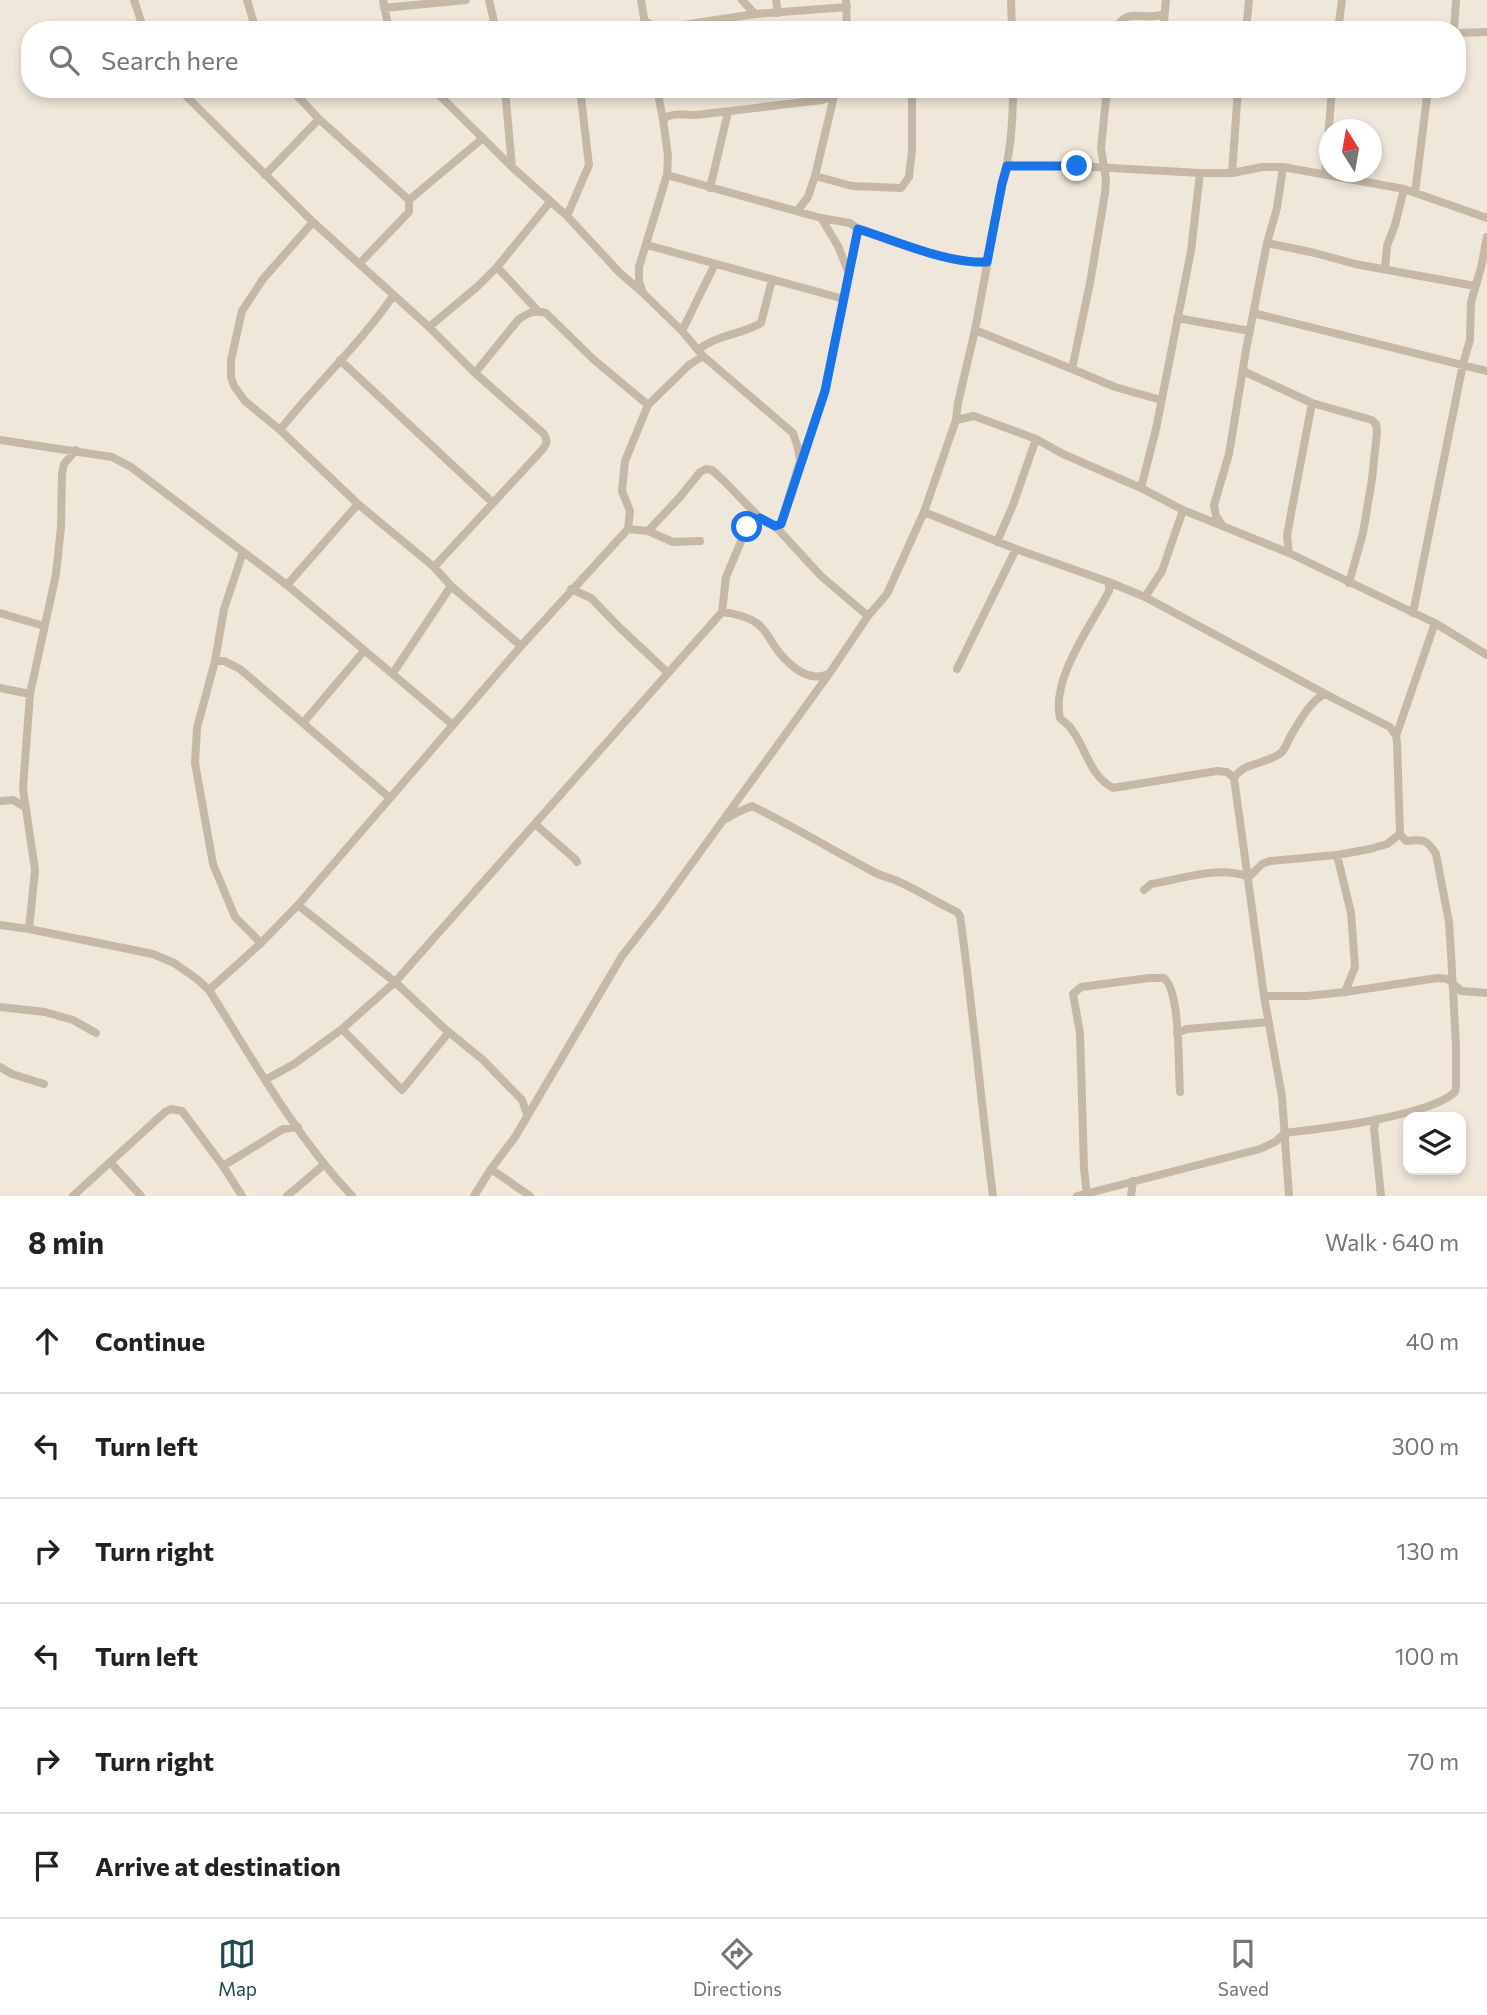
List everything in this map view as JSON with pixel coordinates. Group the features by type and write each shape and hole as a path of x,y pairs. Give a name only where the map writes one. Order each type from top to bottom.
{"street":[{"path":"134,0 141,21"},
{"path":"247,0 253,21"},
{"path":"384,4 466,0"},
{"path":"489,0 494,21"},
{"path":"642,0 645,21"},
{"path":"742,0 755,14"},
{"path":"776,0 778,13"},
{"path":"1011,0 1012,21"},
{"path":"1165,21 1166,0"},
{"path":"1247,21 1250,0"},
{"path":"1339,21 1342,0"},
{"path":"1455,0 1456,21"},
{"path":"709,21 846,3 847,21"},
{"path":"1120,21 1129,15 1157,17 1162,21"},
{"path":"1466,32 1487,33"},
{"path":"188,98 313,222 547,439 542,450 434,567"},
{"path":"299,98 319,119 410,200"},
{"path":"442,98 512,167 567,216 619,272 682,331 700,353 793,433 800,461"},
{"path":"506,98 512,167"},
{"path":"567,216 589,166 581,98"},
{"path":"643,293 639,281 639,267 667,175 668,156 659,98"},
{"path":"663,120 675,114 728,112 825,98"},
{"path":"798,210 808,198 834,98"},
{"path":"815,176 852,186 901,188 909,177 912,98"},
{"path":"474,1196 514,1137 616,965 829,674 868,616 887,594 923,512 956,420 1007,166 1013,126 1013,98"},
{"path":"1072,369 1105,192 1105,167 1101,148 1106,98"},
{"path":"1232,173 1238,98"},
{"path":"1330,119 1331,98"},
{"path":"1415,193 1427,98"},
{"path":"822,100 831,110"},
{"path":"710,188 728,112"},
{"path":"265,175 319,119"},
{"path":"360,263 409,212 410,200 483,138"},
{"path":"1007,166 1105,167 1200,173 1232,173 1262,167 1283,167 1319,174"},
{"path":"1222,526 1214,505 1229,454 1253,313 1277,208 1283,167"},
{"path":"1140,488 1153,442 1191,251 1200,173"},
{"path":"667,175 817,217 850,223 858,229 950,258 976,263 987,262"},
{"path":"1364,182 1404,189 1487,218"},
{"path":"1385,269 1387,246 1404,189"},
{"path":"808,198 817,217 838,246 848,273"},
{"path":"429,327 497,267 550,202"},
{"path":"313,222 263,279 242,311 231,360 231,377 238,393 358,504 434,567 451,586 522,646"},
{"path":"775,526 781,524 825,391 858,229"},
{"path":"1413,613 1470,340 1471,302 1487,237"},
{"path":"1267,243 1356,264 1475,286"},
{"path":"647,245 844,299"},
{"path":"682,331 715,264"},
{"path":"497,267 537,310 546,313 593,359 648,405"},
{"path":"619,272 639,267"},
{"path":"209,990 298,905 571,589 628,529 630,511 622,491 625,461 648,405 715,340 761,323 772,280"},
{"path":"280,430 373,325 393,296"},
{"path":"475,373 518,320 537,310"},
{"path":"1253,313 1487,371"},
{"path":"1177,318 1250,331"},
{"path":"975,330 1115,387 1161,400"},
{"path":"340,360 494,503"},
{"path":"1243,371 1312,402 1372,420 1376,424 1368,508 1349,583"},
{"path":"959,399 964,408 974,416 1036,439 1183,510 1289,553 1435,623 1487,655"},
{"path":"1289,553 1287,536 1312,402"},
{"path":"956,420 974,416"},
{"path":"793,433 811,432"},
{"path":"997,541 1036,439"},
{"path":"0,440 112,457 131,467 287,585 453,725"},
{"path":"29,929 34,870 23,789 30,694 56,573 61,527 62,474 64,464 76,450"},
{"path":"648,531 695,478 706,469 712,470 760,518 775,526 821,576 868,616"},
{"path":"287,585 358,504"},
{"path":"1145,597 1162,571 1183,510"},
{"path":"923,512 1145,597 1390,727 1396,736"},
{"path":"265,1080 294,1064 342,1029 395,982 467,898 509,855 722,612 726,576 747,527 760,518"},
{"path":"628,529 648,531 673,542 701,541"},
{"path":"957,669 1016,549"},
{"path":"243,552 224,609 215,661 197,728 195,763 213,864 235,917 261,943"},
{"path":"1109,582 1109,591 1063,678 1059,695 1060,718 1069,726 1103,782 1113,788 1217,771 1227,772 1234,778"},
{"path":"393,673 451,586"},
{"path":"571,589 591,598 667,672"},
{"path":"722,612 741,616 758,624 777,650 806,675 814,677 829,674"},
{"path":"0,613 44,626"},
{"path":"1077,1196 1260,1149 1275,1142 1285,1133 1377,1119 1437,1103 1455,1092 1456,1046 1449,922 1436,854 1425,841 1406,841 1400,834 1396,736 1435,623"},
{"path":"303,723 364,651"},
{"path":"215,661 225,661 240,669 390,798"},
{"path":"1308,685 1312,703"},
{"path":"0,688 30,694"},
{"path":"1289,1196 1282,1097 1264,996 1234,778 1244,767 1282,751 1312,703 1324,694"},
{"path":"1386,725 1400,722"},
{"path":"13,800 23,789"},
{"path":"0,801 13,800 25,807"},
{"path":"719,823 752,806 873,872 895,880 957,912 960,916 993,1196"},
{"path":"535,824 576,862"},
{"path":"1249,877 1262,864 1270,861 1337,855 1387,844 1400,834"},
{"path":"1337,855 1351,914 1355,967 1345,992"},
{"path":"1144,890 1151,884 1221,872 1237,872 1249,877"},
{"path":"298,905 395,982 483,1060 513,1090 526,1107 527,1114"},
{"path":"0,925 153,954 174,963 197,979 209,990 288,1114 328,1170 352,1196"},
{"path":"1087,1195 1083,1154 1080,1033 1073,994 1081,987 1149,978 1164,978 1170,982 1177,1033 1180,1092"},
{"path":"1264,996 1307,996 1437,978 1448,979 1461,990 1487,993"},
{"path":"0,1007 45,1012 73,1020 96,1033"},
{"path":"1177,1033 1187,1029 1269,1022"},
{"path":"342,1029 401,1090 449,1032"},
{"path":"0,1067 12,1074 44,1084"},
{"path":"73,1196 164,1112 178,1109 223,1166 242,1196"},
{"path":"283,1129 288,1114"},
{"path":"1377,1119 1374,1128 1381,1196"},
{"path":"223,1166 283,1129 298,1127"},
{"path":"1275,1142 1286,1145"},
{"path":"110,1162 141,1196"},
{"path":"287,1196 320,1168"},
{"path":"491,1170 530,1196"},
{"path":"1130,1196 1133,1181"}],"route":[{"path":"747,527 760,518 775,526 781,524 825,391 858,229 950,258 976,263 987,262 1007,166 1077,166"}]}
